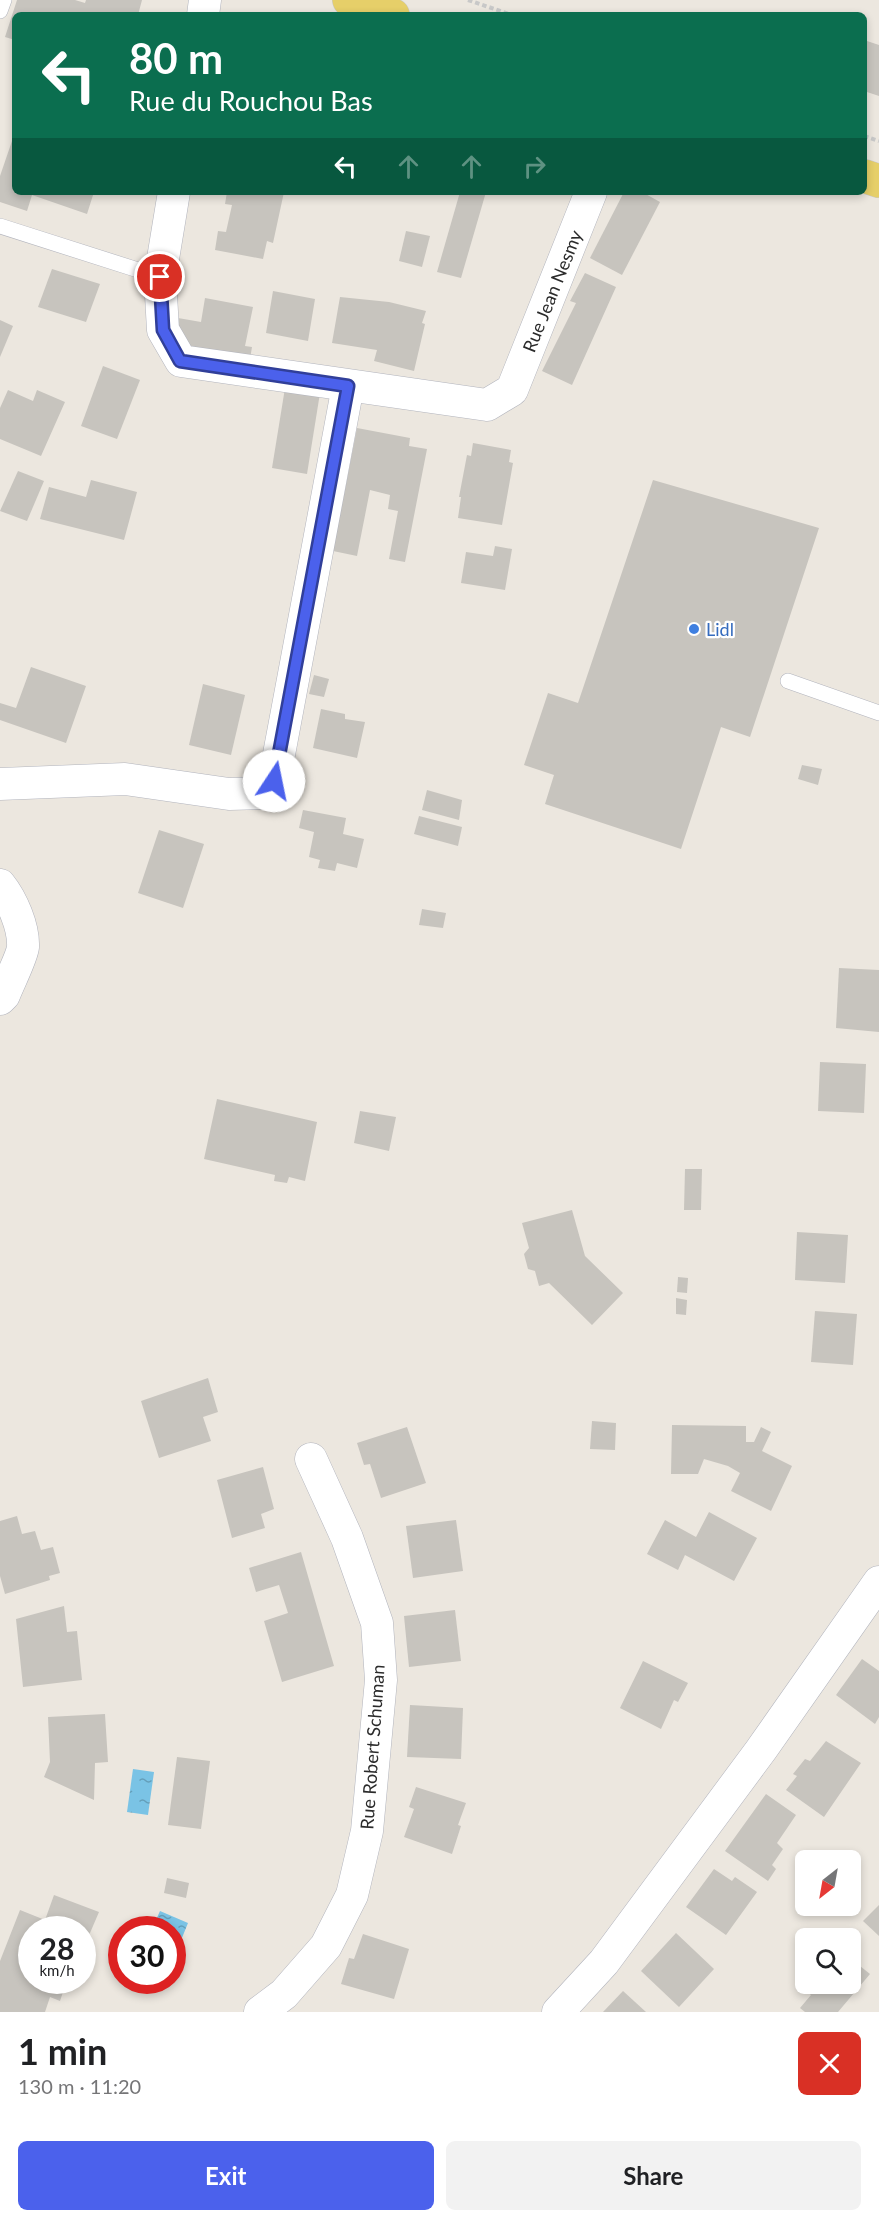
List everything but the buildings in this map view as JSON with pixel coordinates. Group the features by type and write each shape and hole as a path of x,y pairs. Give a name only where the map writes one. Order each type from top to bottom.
{"main road":[{"path":"349,0 384,12"}],"street":[{"path":"0,784 125,779 229,794 263,793 274,781 348,386 180,361 163,330 160,277 174,195"},
{"name":"Rue Jean Nesmy","path":"348,386 487,405 512,390 590,195"},
{"path":"0,885 7,893 18,917 23,948 4,995 0,999"},
{"name":"Rue Robert Schuman","path":"260,2012 284,1994 326,1946 352,1895 367,1831 379,1703 381,1680 377,1623 347,1538 310,1459"},
{"path":"558,2012 604,1962 760,1750 879,1582"}],"lane":[{"path":"0,11 4,0"},
{"path":"0,226 160,277"},
{"path":"788,681 879,713"}],"path":[{"path":"468,0 503,12"}],"water":[{"path":"133,1769 154,1772 148,1815 127,1812"},
{"path":"160,1911 172,1916 158,1916"}],"place":[{"name":"Lidl","path":"694,629"}],"route":[{"path":"160,277 163,330 180,361 348,386 274,781"}]}
